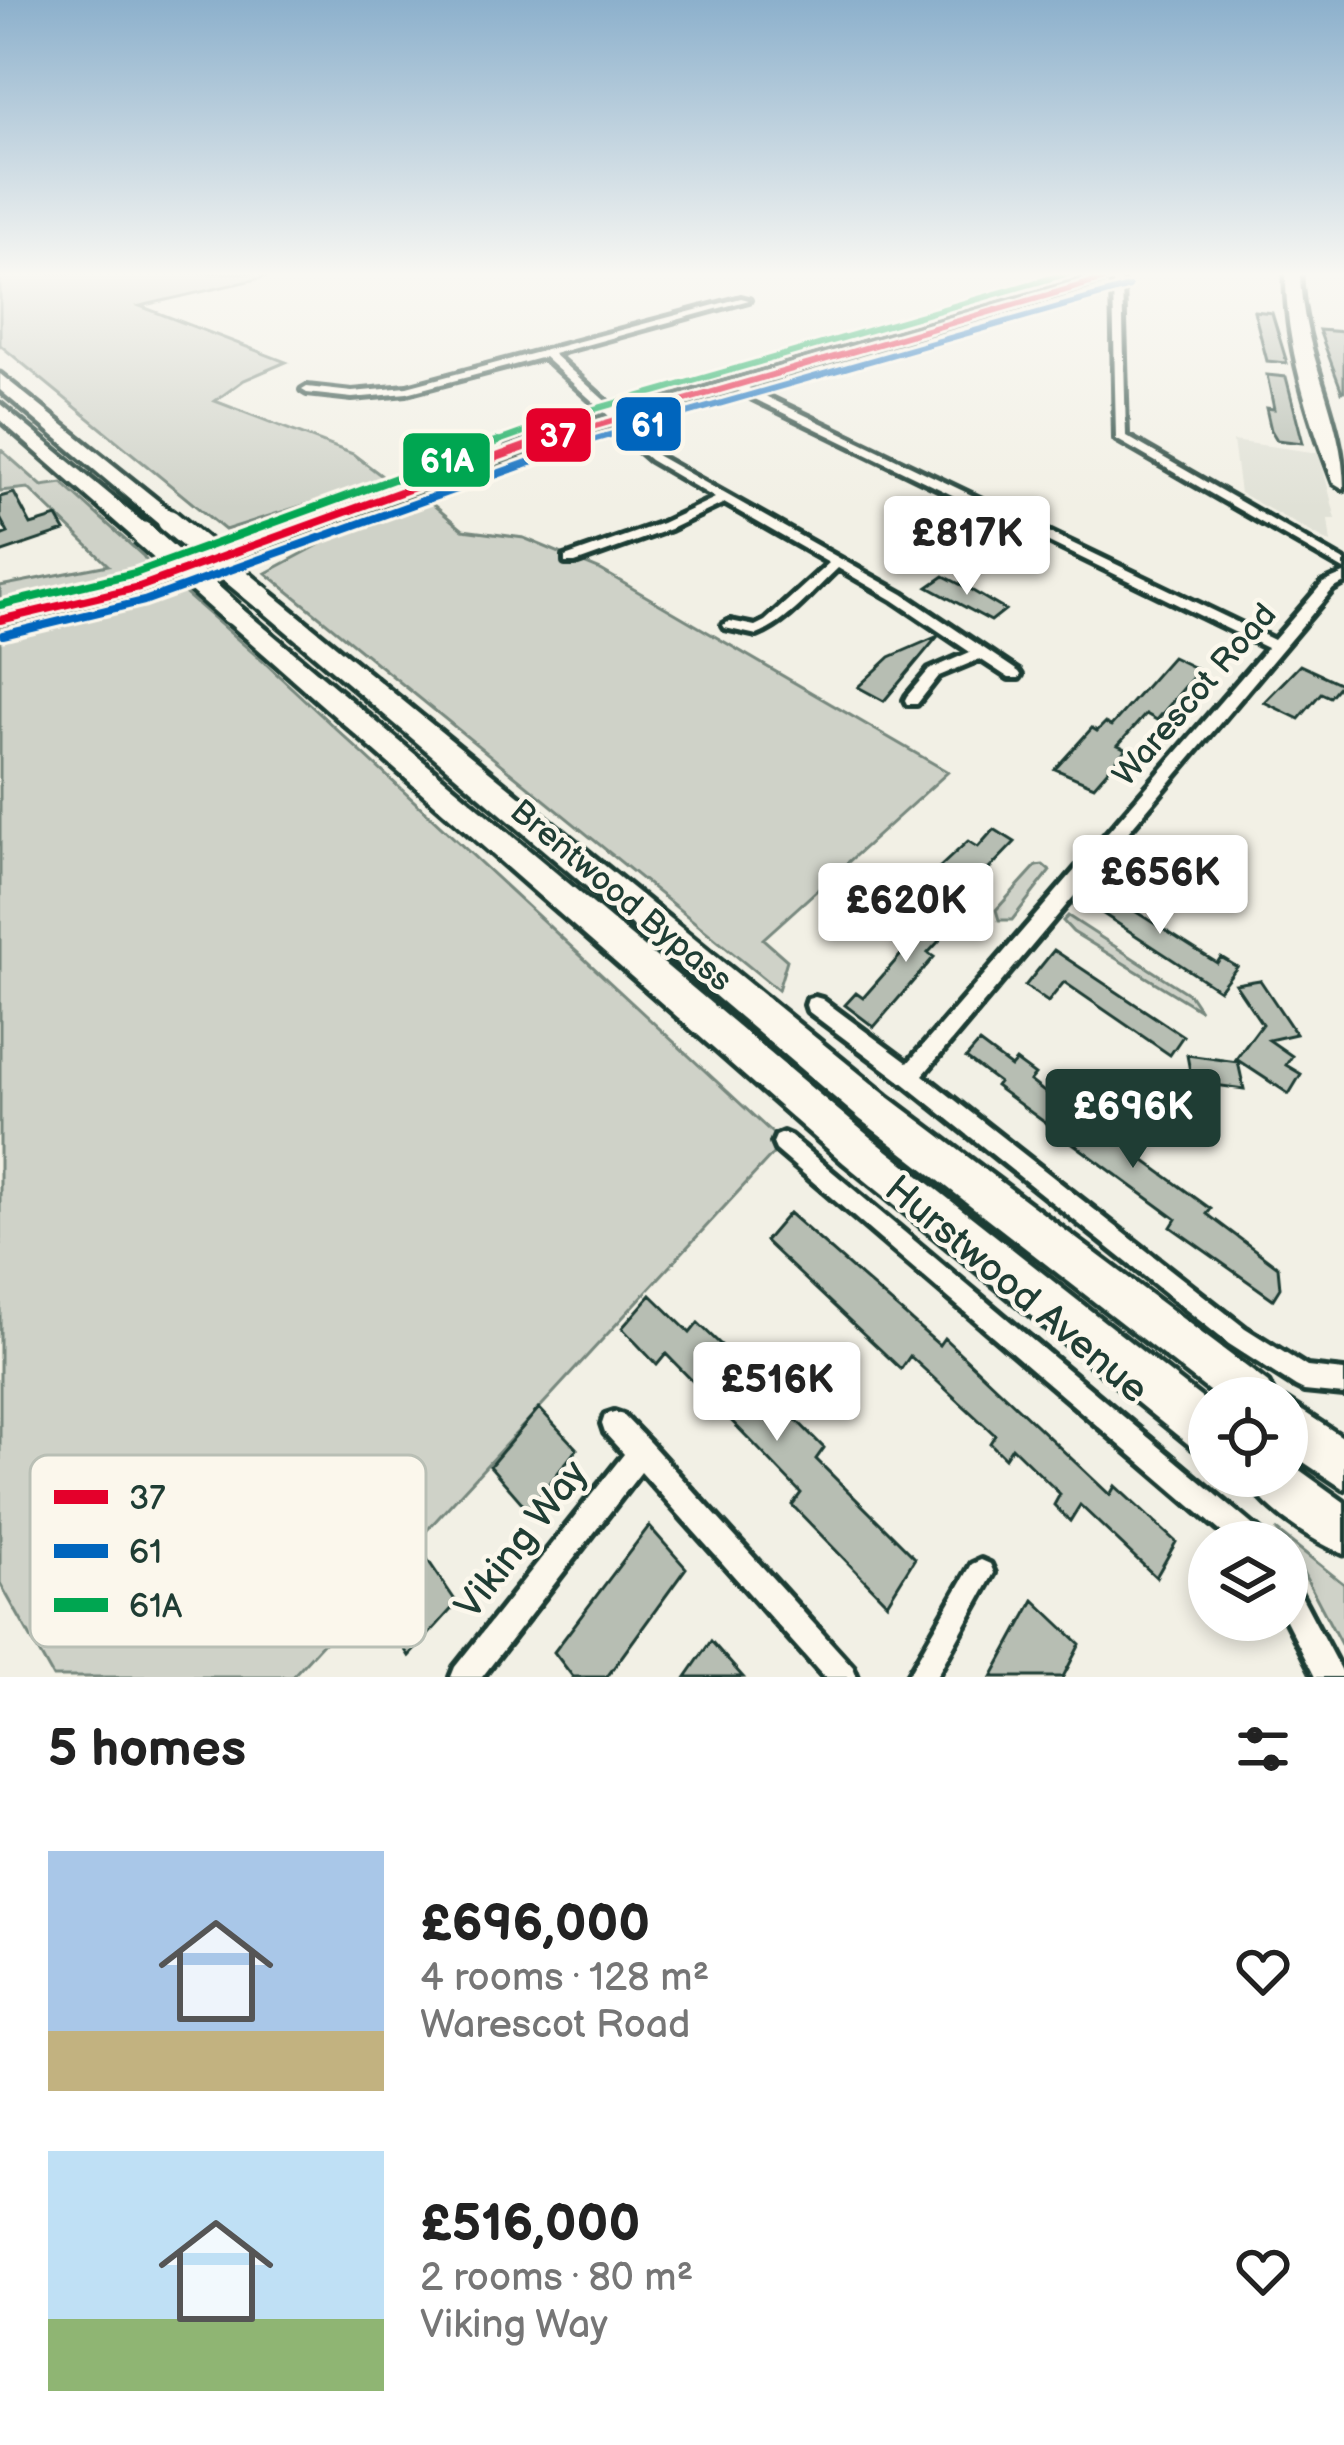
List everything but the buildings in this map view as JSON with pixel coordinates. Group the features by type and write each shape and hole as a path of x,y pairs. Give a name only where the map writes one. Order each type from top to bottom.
{"highway":[{"name":"Brentwood Bypass","path":"0,380 169,521 247,606 857,1150 1188,1415"},
{"name":"Brentwood Bypass","path":"0,410 142,533 247,606 874,1108 1226,1377"},
{"path":"1308,1439 1344,1466"},
{"path":"1296,1497 1344,1532"}],"main road":[{"path":"1305,351 1344,483"}],"street":[{"path":"308,390 352,395 407,390 560,351"},
{"path":"0,620 139,587 493,458 853,351"},
{"path":"1119,351 1120,437 1344,566"},
{"path":"547,355 654,458 945,625 978,654 1014,675"},
{"path":"734,385 1276,647"},
{"path":"570,560 666,526 724,498"},
{"path":"730,625 757,631 770,624 837,562"},
{"name":"Warescot Road","path":"909,1076 1328,586 1344,578"},
{"path":"913,700 934,674 978,654"},
{"path":"815,1005 1237,1336 1304,1379 1344,1384"},
{"name":"Hurstwood Avenue","path":"783,1143 1228,1521"},
{"path":"614,1424 843,1677"},
{"name":"Viking Way","path":"465,1677 641,1452"},
{"path":"921,1677 981,1573"},
{"path":"1308,1635 1330,1677"}],"shaded area":[{"path":"8,351 258,351 286,362 244,380 215,401 353,454 386,479 225,530"},
{"path":"1233,441 1319,453 1336,519 1328,519 1331,543 1240,493"},
{"path":"0,449 42,486 62,483 143,556 152,569 147,577 0,612 0,586 108,565 28,488 0,491"},
{"path":"418,492 463,530 524,538 601,570 948,772 763,939 787,960 778,990 266,573"},
{"path":"172,582 783,1143 426,1531 426,1455 30,1455 30,1636 0,1583 0,627 48,619"},
{"path":"1036,866 1050,871 1012,920 999,920 996,910"},
{"path":"1068,916 1190,995 1200,1010 1073,932 1063,921"},
{"path":"1308,1555 1344,1584 1344,1650 1308,1582"},
{"path":"36,1647 320,1647 292,1677 53,1677"}],"transit line":[{"name":"61A","path":"0,605 135,573 560,419 796,351"},
{"name":"37","path":"0,620 139,587 564,433 850,351"},
{"name":"61","path":"3,635 144,601 569,447 904,351"}]}
